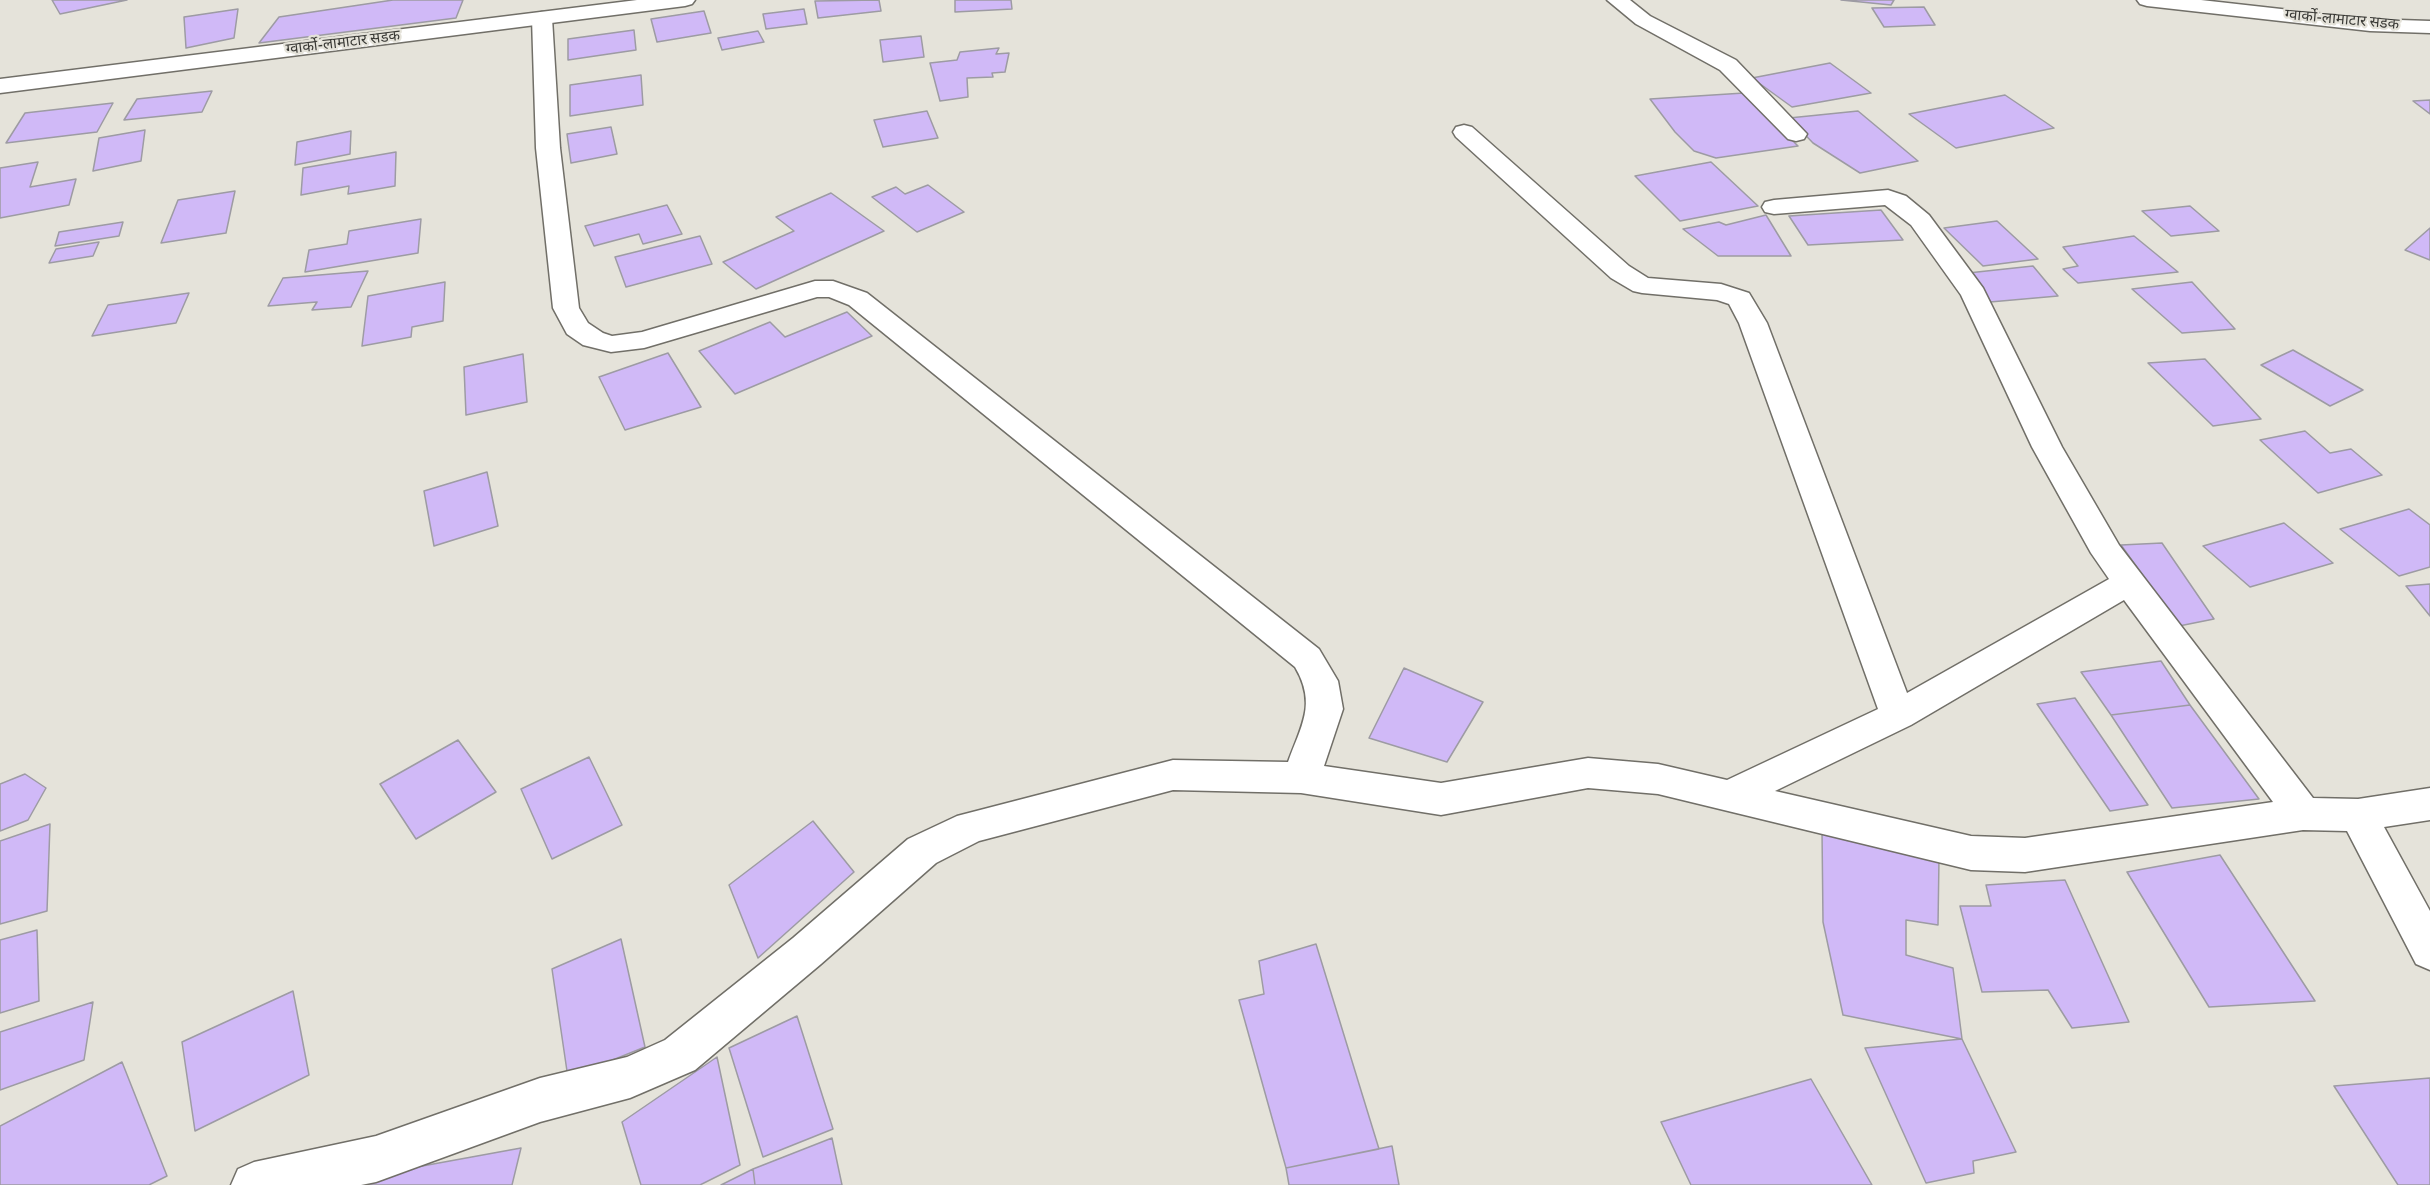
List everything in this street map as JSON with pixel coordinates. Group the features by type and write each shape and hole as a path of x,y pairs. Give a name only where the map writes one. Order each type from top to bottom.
{"street":[{"name":"ग्वार्को-लामाटार सडक","path":"0,86 685,0"},
{"path":"1617,0 1643,20 1728,65 1796,134"},
{"name":"ग्वार्को-लामाटार सडक","path":"2147,0 2370,25 2430,27"},
{"path":"542,18 548,148 566,308 577,328 593,339 611,344 645,340 815,289 832,290 858,299 1307,658 1321,681 1325,709 1301,778"},
{"path":"1464,132 1620,272 1642,285 1721,292 1740,299 1753,323 1898,715"},
{"path":"1774,207 1888,197 1897,201 1920,220 1974,294 2047,447 2107,553 2303,814"},
{"path":"1731,795 1898,715 2129,582"},
{"path":"254,1185 376,1159 540,1100 630,1077 680,1055 807,951 922,850 970,827 1173,775 1301,778 1441,799 1588,773 1658,779 1971,853 2025,855 2303,814 2358,815 2430,804"},
{"path":"2358,815 2430,951"}],"building":[{"path":"52,0 127,0 60,14"},
{"path":"393,0 463,0 456,18 259,43 279,17"},
{"path":"879,0 881,11 818,18 815,1"},
{"path":"955,0 1011,0 1012,9 955,12"},
{"path":"1841,0 1894,0 1891,5"},
{"path":"1924,7 1935,25 1884,27 1872,8"},
{"path":"238,9 234,38 186,48 184,17"},
{"path":"804,9 807,24 766,29 763,14"},
{"path":"704,11 711,33 657,42 651,19"},
{"path":"634,30 636,50 568,60 568,39"},
{"path":"758,31 764,42 722,50 718,38"},
{"path":"921,36 924,57 883,62 880,40"},
{"path":"999,48 996,54 1009,53 1005,72 992,73 993,77 967,78 968,97 940,101 930,63 957,60 960,52"},
{"path":"1830,63 1871,93 1792,107 1752,78"},
{"path":"641,75 643,105 570,116 570,85"},
{"path":"212,91 202,112 124,120 137,99"},
{"path":"1744,93 1798,146 1716,158 1694,151 1675,132 1650,99"},
{"path":"2005,95 2054,128 1956,148 1909,114"},
{"path":"2430,100 2430,114 2413,101"},
{"path":"113,103 97,132 6,143 25,113"},
{"path":"927,111 938,138 883,147 874,120"},
{"path":"1858,111 1918,161 1860,173 1813,143 1789,118"},
{"path":"611,127 617,154 571,163 567,134"},
{"path":"145,130 141,161 93,171 99,138"},
{"path":"351,131 350,154 295,165 297,142"},
{"path":"396,152 395,186 348,194 349,186 301,195 303,168"},
{"path":"38,162 30,187 76,179 69,205 0,218 0,168"},
{"path":"1711,162 1758,206 1680,221 1635,176"},
{"path":"928,185 964,212 917,232 872,197 896,187 905,194"},
{"path":"235,191 226,233 161,243 178,200"},
{"path":"831,193 884,231 756,289 723,262 794,231 776,217"},
{"path":"667,205 682,234 643,244 639,234 594,246 585,226"},
{"path":"2190,206 2219,231 2171,236 2142,211"},
{"path":"1881,210 1903,240 1808,245 1789,216"},
{"path":"1766,215 1791,256 1718,256 1683,229 1719,222 1726,225"},
{"path":"421,219 418,253 305,272 309,250 347,244 349,231"},
{"path":"1997,221 2038,259 1983,266 1944,228"},
{"path":"123,222 119,236 55,246 59,232"},
{"path":"2430,228 2430,260 2405,250"},
{"path":"700,236 712,264 626,287 615,257"},
{"path":"2134,236 2178,272 2078,283 2063,269 2078,266 2063,247"},
{"path":"99,242 93,256 49,263 56,249"},
{"path":"2033,266 2058,296 1990,302 1968,273"},
{"path":"368,271 351,307 312,310 317,302 268,306 283,278"},
{"path":"445,282 443,321 412,327 411,337 362,346 368,296"},
{"path":"2192,282 2235,329 2182,333 2132,289"},
{"path":"189,293 176,323 92,336 108,305"},
{"path":"847,312 872,336 735,394 699,351 770,322 785,337"},
{"path":"2293,350 2363,390 2330,406 2261,365"},
{"path":"668,353 701,407 625,430 599,377"},
{"path":"523,354 527,402 466,415 464,367"},
{"path":"2205,359 2261,419 2213,426 2148,363"},
{"path":"2305,431 2330,453 2351,449 2382,475 2318,493 2260,440"},
{"path":"487,472 498,526 434,546 424,491"},
{"path":"2409,509 2430,525 2430,567 2399,576 2340,529"},
{"path":"2284,523 2333,563 2250,587 2203,546"},
{"path":"2162,543 2214,619 2179,626 2121,545"},
{"path":"2430,584 2430,616 2406,586"},
{"path":"2161,661 2190,705 2111,715 2081,672"},
{"path":"1404,668 1483,702 1447,762 1369,738"},
{"path":"2075,698 2148,805 2110,811 2037,704"},
{"path":"2190,705 2259,799 2172,808 2111,715"},
{"path":"458,740 496,792 416,839 380,784"},
{"path":"589,757 622,825 552,859 521,789"},
{"path":"25,774 46,788 28,820 0,831 0,784"},
{"path":"813,821 854,872 758,958 729,885"},
{"path":"50,824 47,911 0,924 0,841"},
{"path":"1822,831 1939,859 1938,925 1906,920 1906,955 1953,968 1962,1039 1843,1015 1823,922"},
{"path":"2220,855 2315,1001 2209,1007 2127,872"},
{"path":"2065,880 2129,1022 2072,1028 2048,990 1982,992 1960,906 1991,906 1986,885"},
{"path":"37,930 39,1001 0,1013 0,940"},
{"path":"621,939 645,1047 568,1078 552,969"},
{"path":"1316,944 1379,1149 1286,1168 1239,1000 1264,994 1259,961"},
{"path":"293,991 309,1075 195,1131 182,1042"},
{"path":"93,1002 84,1060 0,1090 0,1032"},
{"path":"797,1016 833,1129 763,1157 729,1048"},
{"path":"1962,1039 2016,1152 1973,1161 1974,1173 1926,1183 1865,1048"},
{"path":"717,1057 740,1165 700,1185 641,1185 622,1122"},
{"path":"122,1062 167,1176 149,1185 0,1185 0,1126"},
{"path":"2430,1078 2430,1185 2398,1185 2334,1086"},
{"path":"1811,1079 1872,1185 1691,1185 1661,1122"},
{"path":"832,1138 842,1185 755,1185 753,1169"},
{"path":"1392,1146 1399,1185 1289,1185 1286,1168"},
{"path":"521,1148 512,1185 350,1185 351,1179"},
{"path":"753,1169 755,1185 721,1185"}]}
